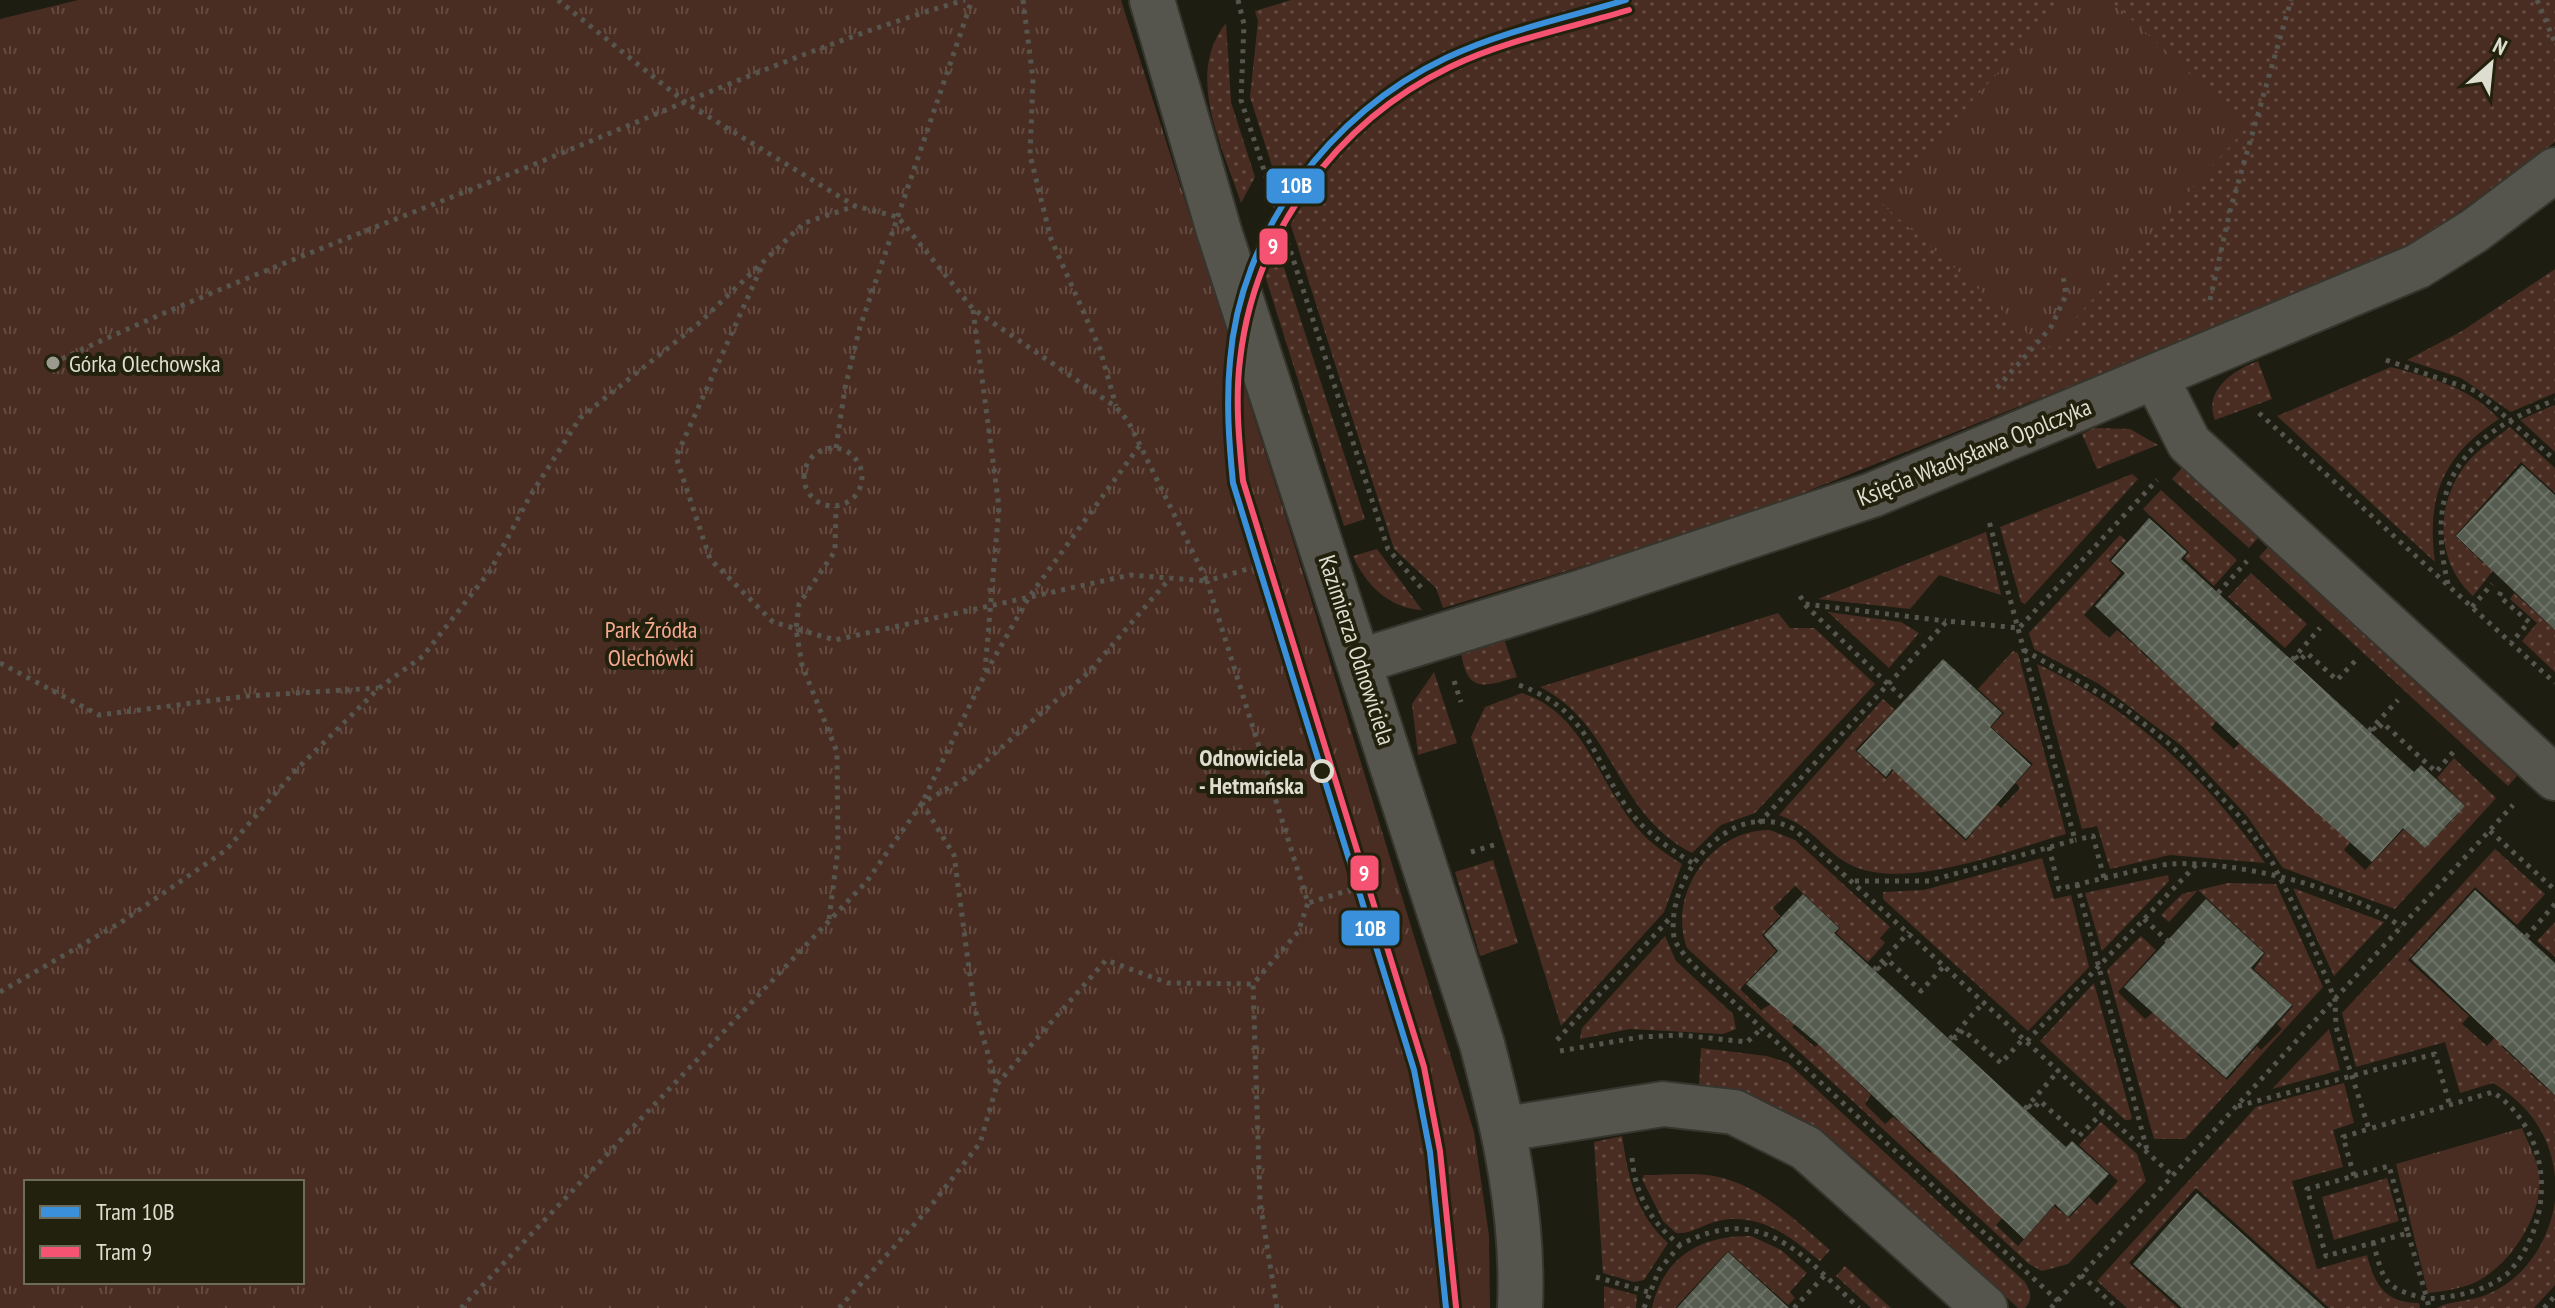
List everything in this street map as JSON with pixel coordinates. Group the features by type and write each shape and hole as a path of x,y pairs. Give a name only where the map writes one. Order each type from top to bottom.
{"street":[{"name":"Kazimierza Odnowiciela","path":"1152,0 1219,231 1361,661 1505,1129 1521,1256 1520,1308"},
{"name":"Księcia Władysława Opolczyka","path":"1361,661 1440,638 1872,495 2006,440 2418,266 2474,231 2555,170"},
{"path":"2156,378 2189,443 2550,774"},
{"path":"1505,1129 1663,1104 1734,1112 1806,1148 1985,1308"}],"path":[{"path":"558,0 686,103 855,206 898,217 973,309 1116,407"},
{"path":"53,363 180,304 869,28 965,0"},
{"path":"836,448 845,388 860,327 972,0"},
{"path":"1023,0 1033,79 1030,155 1051,239 1100,349 1116,407 1140,445 1207,581 1308,903 1298,932 1253,984 1260,1202 1277,1308"},
{"path":"1238,0 1244,24 1241,100 1381,530 1388,549 1427,594 1461,702"},
{"path":"2196,360 2230,211 2291,0"},
{"path":"2537,0 2555,43"},
{"path":"0,992 120,923 226,850 295,771 379,688 423,656 490,571 530,496 580,418 698,324 804,223 855,206"},
{"path":"763,264 676,457 710,559 773,622 835,640 1130,575 1207,581 1381,530"},
{"path":"2006,440 1991,395 2051,327 2066,295 2063,276"},
{"path":"973,309 999,507 985,674"},
{"path":"2386,360 2463,385 2511,419 2555,460"},
{"path":"2448,585 2440,552 2439,515 2462,459 2483,438 2511,419 2555,400"},
{"path":"2259,413 2555,683"},
{"path":"461,1308 867,881 922,803 985,674 1029,597 1140,445"},
{"path":"836,448 852,454 862,470 861,487 852,501 836,507 820,504 808,493 803,478 813,455 836,448"},
{"path":"2019,628 2161,477"},
{"path":"829,920 838,849 837,752 802,665 796,629 799,604 835,551 836,507"},
{"path":"1989,521 2075,840"},
{"path":"2218,593 2233,577"},
{"path":"922,803 966,778 1089,672 1170,578"},
{"path":"2472,607 2492,584"},
{"path":"2501,592 2499,596 2529,622 2511,643"},
{"path":"1800,596 1910,705"},
{"path":"1805,604 2019,628"},
{"path":"1758,823 1947,621"},
{"path":"2323,625 2293,658 2299,661 2307,653 2337,680 2358,658"},
{"path":"2024,650 2123,707 2172,746 2242,819 2280,877 2307,931 2335,1000 2336,1027 2369,1129"},
{"path":"0,663 99,715 248,696 379,688"},
{"path":"1519,685 1543,695 1583,730 1639,822 1694,864"},
{"path":"2401,697 2371,729 2376,731 2383,723 2436,772 2456,749"},
{"path":"2051,1308 2490,831 2550,774"},
{"path":"922,803 954,855 974,1006 997,1085"},
{"path":"2058,1301 1691,963 1674,941 1677,896 1704,849 1745,823 1781,822 1794,829 2173,1176"},
{"path":"2490,831 2555,889"},
{"path":"1854,881 1906,884 1929,881 2093,836 2104,878"},
{"path":"1308,903 1497,844"},
{"path":"2049,847 2059,889 2170,864 2196,865 2280,877 2388,916 2401,927"},
{"path":"1984,1002 1952,1038 1963,1030 2001,1063 2099,967 2196,865"},
{"path":"2077,884 2147,1151"},
{"path":"2526,937 2555,904"},
{"path":"1557,1040 1675,914"},
{"path":"2144,919 2172,945"},
{"path":"1909,932 1875,968 1880,970 1888,960 1921,991 1945,965"},
{"path":"839,1308 930,1207 980,1143 997,1085 1106,960 1168,983 1253,984"},
{"path":"1560,1051 1641,1037 1681,1035 1747,1042 1762,1028"},
{"path":"2237,1107 2435,1054 2450,1106"},
{"path":"2059,1070 2027,1107 2033,1109 2040,1101 2079,1136 2103,1112"},
{"path":"2354,1176 2343,1137 2493,1092 2513,1105 2526,1120 2541,1149 2549,1195 2539,1230 2525,1256 2507,1274 2484,1288 2455,1297 2427,1299 2391,1288 2383,1280 2373,1242"},
{"path":"1630,1109 1633,1170 1641,1198 1653,1222 1680,1245"},
{"path":"2408,1233 2326,1256 2307,1189 2389,1166 2427,1299 2429,1308"},
{"path":"1644,1308 1659,1270 1680,1245 1706,1231 1732,1226 1762,1230 1789,1244 1859,1308"},
{"path":"2081,1275 2117,1308"},
{"path":"1794,1308 1824,1276"},
{"path":"1596,1277 1648,1292"},
{"path":"2544,1308 2555,1296"}],"green space":[{"name":"Park Źródła Olechówki","path":"78,0 1121,0 1287,521 1474,1132 1489,1236 1490,1308 0,1308 0,19"},
{"path":"1291,0 2555,0 2555,142 2430,233 2358,271 1733,521 1443,608 1436,588 1394,549 1250,97 1258,21 1255,11"},
{"path":"2064,0 2110,0 2248,126 2047,350 1880,202"},
{"path":"1226,23 1231,102 1255,177 1241,203 1217,135 1208,88 1208,65 1214,43"},
{"path":"1274,237 1365,519 1344,526 1262,266"},
{"path":"2555,269 2555,393 2511,412 2461,378 2407,360 2462,331"},
{"path":"2258,361 2272,399 2215,420 2212,409 2217,391 2239,370"},
{"path":"2391,367 2463,391 2499,419 2464,447 2443,480 2433,517 2435,562 2277,416"},
{"path":"2555,406 2555,452 2520,420"},
{"path":"2510,427 2555,468 2555,493 2521,462 2455,536 2483,563 2490,556 2498,564 2473,596 2452,567 2446,550 2445,514 2456,480 2466,464"},
{"path":"2094,428 2130,429 2158,445 2097,469 2082,434"},
{"path":"2182,468 2258,538 2249,548 2172,479"},
{"path":"2132,474 2138,479 2025,604 2021,602 2000,527"},
{"path":"2161,490 2237,560 2214,586 2184,558 2189,552 2143,509"},
{"path":"1986,532 2001,595 1939,575 1910,609 1818,599"},
{"path":"2120,535 2126,541 2109,560 2121,573 2084,615 2109,638 2117,630 2137,647 2144,640 2147,643 2140,651 2163,671 2170,664 2218,719 2211,728 2234,749 2241,742 2350,842 2344,850 2365,870 2404,829 2418,842 2436,823 2444,829 2465,806 2437,778 2454,758 2496,798 2395,909 2283,868 2247,816 2182,746 2099,684 2034,649 2029,633"},
{"path":"2268,547 2517,776 2508,786 2259,557"},
{"path":"1377,549 1422,610 1410,609 1389,600 1364,576 1353,556"},
{"path":"2251,573 2307,624 2285,648 2228,597"},
{"path":"2514,593 2555,630 2555,672 2522,641 2537,623 2510,599"},
{"path":"1828,612 1901,622 1919,633 1889,668"},
{"path":"1778,613 1790,628 1814,628 1875,684 1755,813 1721,825 1692,853 1666,836 1646,815 1585,724 1565,704 1540,687"},
{"path":"1504,639 1517,677 1487,684 1473,681 1464,666 1461,652"},
{"path":"2013,651 2018,653 2066,834 1956,866 1898,874 1871,872 1849,864 1802,826 1779,815 1883,699 1895,710 1855,750 1886,779 1894,770 1943,804 1936,813 1966,841 1996,804 2001,808 2020,788 2016,783 2033,764 1991,727 2004,713 1978,689"},
{"path":"2037,664 2104,701 2164,748 2218,803 2265,863 2170,855 2110,869 2097,826 2082,829"},
{"path":"1434,672 1457,743 1418,755 1412,704"},
{"path":"1522,693 1561,716 1589,752 1638,829 1658,848 1682,864 1664,912 1561,1026 1471,737 1485,707"},
{"path":"1770,830 1795,840 1890,927 1880,938 1885,943 1868,962 1836,933 1840,928 1795,886 1773,908 1780,916 1762,935 1776,951 1740,989 1761,1010 1771,1004 1789,1021 1797,1015 1800,1018 1792,1027 1815,1047 1823,1040 1860,1074 1856,1081 1871,1095 1865,1104 1885,1124 1893,1117 1898,1121 1905,1114 1915,1123 1908,1131 1930,1153 1937,1145 1962,1167 1955,1175 1977,1195 1984,1189 2004,1216 1996,1225 2018,1246 2054,1206 2069,1218 2089,1197 2097,1205 2118,1181 2079,1145 2101,1122 2137,1154 2146,1181 2068,1264 2042,1271 2029,1264 1687,948 1682,928 1683,907 1699,869 1729,841 1749,833"},
{"path":"2495,849 2545,894 2517,925 2475,887 2408,960 2469,1016 2462,1024 2487,1046 2500,1032 2508,1040 2502,1047 2526,1069 2533,1062 2537,1066 2530,1074 2555,1095 2555,1177 2543,1134 2527,1111 2506,1091 2493,1083 2460,1093 2445,1042 2356,1067 2342,1013"},
{"path":"2042,858 2054,899 2071,895 2089,967 2028,1031 1883,899 1883,892 1924,890"},
{"path":"1493,860 1518,943 1480,956 1455,872"},
{"path":"2168,875 2169,881 2102,951 2085,893"},
{"path":"2228,883 2276,884 2323,987 2185,1139 2154,1139 2107,970 2141,936 2156,950 2118,992 2145,1019 2155,1011 2204,1045 2197,1054 2227,1080 2257,1046 2261,1050 2282,1029 2277,1024 2293,1006 2254,969 2265,953 2198,890"},
{"path":"2293,888 2384,922 2334,976"},
{"path":"2198,890 2169,922 2161,915 2182,894"},
{"path":"2555,922 2555,957 2537,941"},
{"path":"1665,936 1676,961 1733,1014 1736,1029 1723,1034 1630,1029 1580,1039 1582,1028"},
{"path":"2094,983 2132,1118 2130,1120 2125,1120 2040,1041"},
{"path":"2329,1029 2340,1070 2272,1089"},
{"path":"1701,1048 1767,1056 1788,1063 2025,1282 2030,1295 2025,1308 2018,1308 1863,1166 1814,1128 1760,1100 1699,1086"},
{"path":"2344,1083 2354,1123 2333,1130 2343,1167 2292,1181 2317,1269 2367,1255 2373,1275 2383,1290 2398,1300 2419,1303 2420,1308 2329,1308 2196,1188 2129,1263 2178,1308 2127,1308 2097,1281 2256,1107"},
{"path":"2522,1128 2536,1163 2539,1190 2536,1206 2522,1237 2501,1264 2476,1282 2428,1293 2396,1164"},
{"path":"1622,1136 1635,1194 1648,1220 1668,1243 1644,1280 1634,1282 1603,1273 1594,1142"},
{"path":"1697,1174 1731,1180 1762,1195 1830,1250 1820,1261 1773,1228 1747,1220 1718,1221 1676,1233 1663,1221 1642,1179 1644,1175"},
{"path":"2387,1178 2399,1221 2334,1240 2322,1197"},
{"path":"2555,1201 2555,1285 2534,1308 2437,1308 2483,1296 2511,1281 2540,1246"},
{"path":"1751,1236 1781,1250 1807,1273 1790,1292 1795,1298 1788,1305 1728,1251 1675,1308 1652,1308 1665,1275 1687,1252 1716,1240"},
{"path":"1845,1266 1891,1308 1871,1308 1836,1276"},
{"path":"1604,1286 1637,1295 1636,1308 1604,1308"}],"building":[{"path":"2522,465 2555,495 2555,630 2456,536"},
{"path":"2149,518 2187,552 2181,559 2369,731 2414,772 2421,765 2465,806 2425,848 2403,828 2372,862 2239,743 2095,606 2125,573 2111,561"},
{"path":"1943,659 2002,713 1990,727 2031,765 1966,839 1892,769 1886,777 1857,751"},
{"path":"2475,890 2555,963 2555,1095 2411,959"},
{"path":"1803,894 1839,928 1834,933 2066,1147 2072,1141 2109,1174 2068,1217 2055,1204 2024,1239 1818,1044 1746,984 1778,951 1764,935"},
{"path":"2206,899 2264,953 2251,968 2292,1005 2226,1078 2124,987"},
{"path":"2197,1193 2325,1308 2182,1308 2133,1264"},
{"path":"1728,1252 1789,1308 1677,1308"}],"tram line":[{"name":"10B","path":"1446,1308 1430,1152 1414,1070 1233,483 1228,422 1230,361 1237,313 1252,267 1272,223 1298,182 1329,144 1365,110 1404,82 1468,48 1626,0"},
{"name":"9","path":"1456,1307 1440,1151 1424,1067 1243,481 1238,405 1240,360 1248,313 1263,269 1283,226 1308,187 1337,151 1371,118 1409,90 1471,58 1515,42 1629,10"}],"place":[{"name":"Górka Olechowska","path":"53,363"},
{"name":"Odnowiciela - Hetmańska","path":"1322,771"}]}
